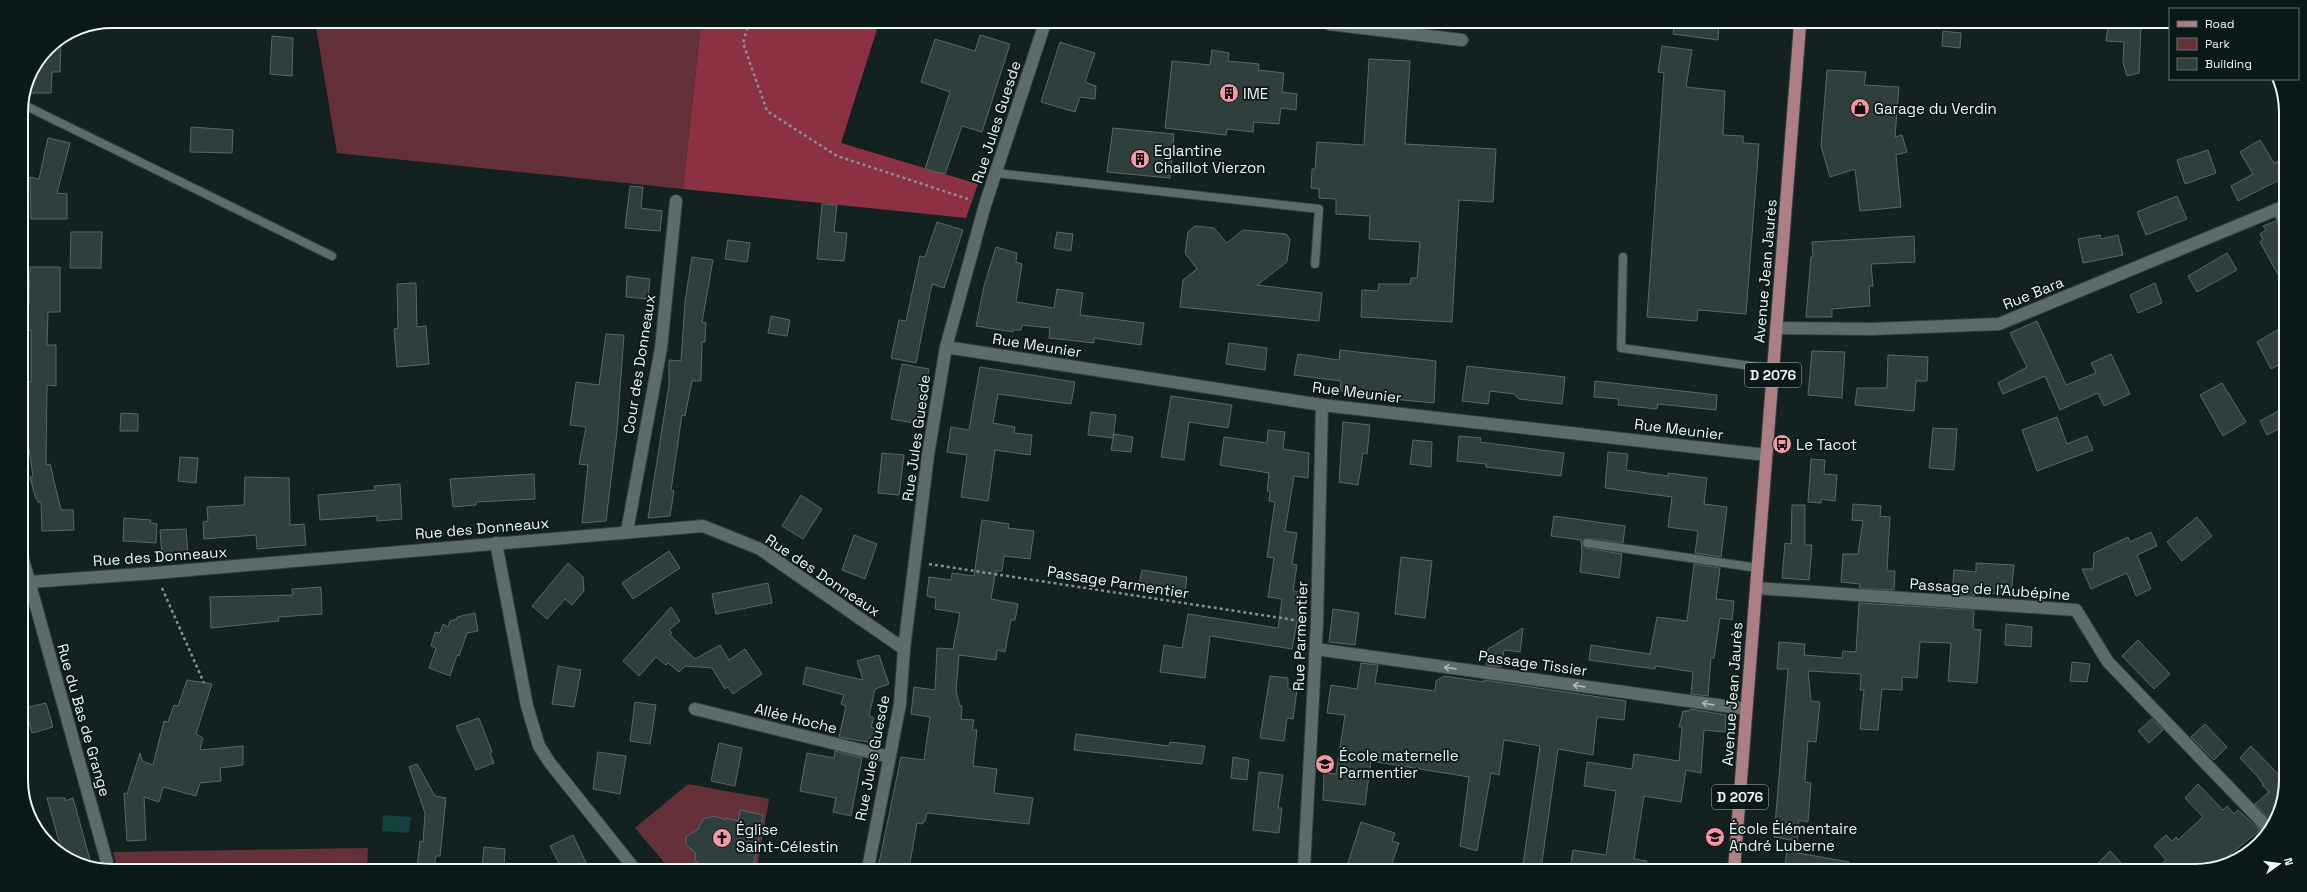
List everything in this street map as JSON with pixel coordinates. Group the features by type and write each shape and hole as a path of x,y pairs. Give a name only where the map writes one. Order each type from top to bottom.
{"main road":[{"name":"Avenue Jean Jaurès","path":"1734,864 1800,28"}],"street":[{"name":"Rue Jules Guesde","path":"869,864 888,757 900,704 904,649 916,562 928,455 946,347 985,205 1043,28"},
{"path":"1362,28 1462,40"},
{"name":"Cour des Donneaux","path":"627,531 661,348 676,201"},
{"name":"Rue Bara","path":"1776,328 1872,329 1999,324 2279,209"},
{"name":"Rue Meunier","path":"946,347 1322,405 1766,455"},
{"name":"Rue Parmentier","path":"1304,864 1316,649 1322,405"},
{"name":"Rue des Donneaux","path":"29,582 155,573 627,531 703,526 760,549 904,649"},
{"path":"496,543 527,706 539,746 550,764 631,864"},
{"name":"Rue du Bas de Grange","path":"28,578 107,864"},
{"name":"Passage de l'Aubépine","path":"1756,588 2076,610 2108,662 2266,826"},
{"name":"Passage Tissier","path":"1316,649 1746,710"},
{"name":"Allée Hoche","path":"695,709 888,757"}],"lane":[{"path":"28,107 332,256"},
{"path":"996,173 1319,208 1315,264"},
{"path":"1622,257 1621,348 1773,369"},
{"path":"1587,543 1758,568"}],"path":[{"path":"747,28 743,43 767,111 837,156 985,205"},
{"name":"Passage Parmentier","path":"916,562 1317,623"},
{"path":"155,573 204,683"}],"green space":[{"path":"316,28 700,28 683,189 337,153"},
{"path":"688,784 769,799 758,864 665,864 635,828"},
{"path":"368,848 367,864 116,864 113,852"}],"shaded area":[{"path":"700,28 877,28 841,143 978,184 966,218 683,189"}],"water":[{"path":"383,815 411,817 409,833 382,831"}],"building":[{"path":"1674,28 1719,28 1718,40 1673,34"},
{"path":"2108,28 2141,28 2139,73 2127,76 2123,63 2124,42 2106,41"},
{"path":"1943,31 1961,33 1960,48 1942,46"},
{"path":"980,35 1010,44 982,132 962,126 945,174 925,169 950,92 921,82 935,39 975,51"},
{"path":"272,36 293,38 292,76 270,74"},
{"path":"1060,42 1095,53 1085,82 1096,86 1095,99 1080,97 1075,112 1041,102"},
{"path":"61,45 60,72 52,72 51,93 30,93 34,80 42,65 52,52"},
{"path":"1662,46 1692,50 1686,87 1725,91 1723,135 1743,136 1743,143 1759,144 1746,314 1698,310 1697,321 1647,317 1664,73 1658,72"},
{"name":"IME","path":"1212,50 1229,53 1228,61 1259,64 1258,70 1284,73 1282,92 1297,94 1296,110 1281,108 1279,124 1254,122 1253,132 1227,129 1226,135 1165,128 1172,61 1210,65"},
{"path":"1369,59 1410,61 1405,144 1496,149 1493,202 1459,200 1452,322 1361,317 1362,290 1378,291 1379,284 1410,284 1411,278 1417,278 1420,242 1369,239 1370,216 1336,214 1336,199 1319,198 1319,189 1311,188 1312,169 1315,169 1317,142 1364,145"},
{"path":"1827,70 1866,72 1864,85 1899,87 1895,137 1902,135 1907,152 1896,155 1901,207 1860,211 1855,169 1830,177 1821,146"},
{"path":"191,127 233,130 232,153 190,152"},
{"name":"Eglantine Chaillot Vierzon","path":"1113,128 1174,134 1170,178 1107,172"},
{"path":"48,138 70,143 57,193 67,194 67,219 31,219 30,177 39,179"},
{"path":"2260,140 2274,163 2279,161 2279,180 2238,201 2231,186 2253,174 2240,152"},
{"path":"2208,150 2216,173 2185,184 2177,160"},
{"path":"630,186 643,187 641,208 662,211 660,231 625,228"},
{"path":"2177,196 2187,219 2146,235 2137,212"},
{"path":"822,204 837,205 834,232 847,233 844,261 817,259"},
{"path":"2276,221 2279,226 2279,276 2260,242 2263,240 2260,234 2266,230 2263,226"},
{"path":"937,222 963,230 944,288 932,284 916,363 891,358 899,320 906,321 920,256 925,257"},
{"path":"1195,226 1214,228 1227,243 1243,230 1286,234 1290,239 1287,262 1257,285 1322,293 1319,321 1180,307 1183,280 1197,269 1185,253 1188,232"},
{"path":"71,232 102,232 101,268 70,268"},
{"path":"1057,232 1073,234 1071,251 1054,248"},
{"path":"2100,235 2101,239 2118,235 2123,255 2083,263 2078,239"},
{"path":"1914,236 1915,262 1871,264 1873,286 1869,286 1870,306 1832,309 1832,317 1806,317 1811,257 1813,257 1812,242"},
{"path":"728,240 750,243 747,262 725,259"},
{"path":"996,247 1017,253 1016,262 1022,264 1016,302 1054,308 1057,289 1083,293 1080,315 1144,323 1141,345 1094,338 1094,343 1049,338 1050,328 1022,325 1021,330 1013,330 1013,332 976,326 984,286"},
{"path":"2227,253 2237,270 2197,292 2188,276"},
{"path":"692,257 713,260 702,322 706,323 705,342 702,342 701,381 692,381 685,416 682,415 671,490 674,491 670,516 648,518 669,385 669,360 681,361 685,302"},
{"path":"30,267 60,267 60,312 48,312 47,345 56,345 56,386 47,385 46,465 50,464 61,510 73,510 74,530 42,531 41,502 38,502 35,496 30,477 33,476 28,449 28,382 31,382 31,330 28,330"},
{"path":"627,276 650,279 648,299 626,297"},
{"path":"416,283 417,327 426,326 429,364 397,367 394,329 398,328 397,284"},
{"path":"2155,283 2162,303 2138,313 2130,295"},
{"path":"771,316 790,320 787,336 768,333"},
{"path":"2037,321 2066,385 2096,373 2091,363 2111,354 2130,394 2104,406 2098,393 2060,410 2045,376 2003,394 1998,383 2027,367 2010,333"},
{"path":"2279,329 2279,365 2271,369 2257,342"},
{"path":"606,334 624,335 617,431 606,521 582,523 588,465 579,464 586,427 570,425 576,382 599,385"},
{"path":"1229,343 1267,348 1265,370 1226,364"},
{"path":"1340,350 1436,361 1434,403 1382,398 1369,396 1369,394 1340,391 1341,381 1294,375 1298,354 1339,360"},
{"path":"1812,351 1845,352 1842,398 1808,395"},
{"path":"1888,355 1928,357 1927,381 1916,381 1914,411 1855,405 1857,388 1887,388"},
{"path":"902,364 929,369 919,424 891,419"},
{"path":"1467,366 1565,377 1562,404 1519,399 1514,394 1490,391 1488,404 1462,401"},
{"path":"980,367 1075,382 1071,404 998,394 993,423 1015,427 1014,433 1032,435 1030,455 995,450 988,501 961,497 967,455 947,452 951,427 969,430"},
{"path":"1595,381 1717,395 1716,410 1658,404 1657,409 1618,405 1619,399 1594,397"},
{"path":"2222,383 2246,422 2223,436 2200,395"},
{"path":"1171,396 1232,405 1228,428 1189,422 1184,460 1161,457"},
{"path":"2279,411 2279,429 2267,435 2260,421"},
{"path":"1091,412 1116,415 1113,438 1088,435"},
{"path":"121,413 138,414 138,431 120,431"},
{"path":"2057,417 2067,444 2087,436 2093,450 2037,471 2022,430"},
{"path":"1343,422 1370,425 1367,454 1363,453 1358,485 1339,482"},
{"path":"1933,428 1957,429 1954,470 1929,468"},
{"path":"1268,430 1285,432 1283,449 1309,453 1308,478 1294,476 1285,531 1297,533 1292,564 1297,565 1293,591 1303,592 1292,649 1210,636 1205,678 1160,672 1164,645 1182,648 1188,614 1278,628 1282,599 1268,597 1274,558 1267,557 1275,502 1269,501 1270,491 1267,491 1269,473 1220,465 1224,437 1267,443"},
{"path":"1114,434 1133,437 1131,452 1111,450"},
{"path":"1459,436 1481,438 1480,442 1564,453 1561,476 1486,467 1486,464 1457,461"},
{"path":"1413,440 1432,442 1431,467 1410,464"},
{"path":"1608,452 1628,454 1626,470 1668,476 1668,473 1707,478 1704,504 1727,507 1721,557 1695,553 1698,531 1668,527 1672,497 1605,488"},
{"path":"882,453 904,455 899,495 878,493"},
{"path":"180,457 198,458 196,483 178,481"},
{"path":"1811,459 1825,460 1824,474 1837,475 1835,501 1821,499 1821,503 1808,502"},
{"path":"534,474 535,499 476,502 476,505 453,507 450,479"},
{"path":"245,477 289,478 290,525 304,524 306,545 257,549 256,535 204,539 203,522 208,521 207,507 244,505"},
{"path":"400,484 402,519 377,521 377,516 320,520 318,495 375,490 374,486"},
{"path":"801,495 822,509 803,539 782,526"},
{"path":"1853,504 1881,506 1880,516 1890,517 1887,571 1895,571 1894,590 1859,588 1860,584 1841,582 1843,554 1858,554 1863,521 1852,520"},
{"path":"1792,505 1805,505 1805,545 1812,545 1809,580 1782,578 1785,543 1791,544"},
{"path":"1554,516 1625,526 1623,543 1587,538 1582,543 1586,548 1622,554 1619,578 1580,572 1582,552 1581,540 1551,536"},
{"path":"2197,517 2212,536 2182,561 2167,542"},
{"path":"124,518 151,520 150,523 157,524 156,543 123,541"},
{"path":"982,520 1009,524 1008,528 1034,531 1030,559 1004,556 1002,571 996,571 991,599 1018,604 1015,620 1011,620 1005,652 997,650 996,660 959,655 956,691 960,706 962,706 961,719 974,720 972,730 977,730 973,766 997,769 994,793 1033,798 1029,824 927,813 925,821 922,824 917,823 910,864 879,864 901,757 924,760 930,717 911,714 914,687 935,690 937,648 953,649 960,613 935,609 936,598 927,596 929,577 951,580 952,573 974,576"},
{"path":"186,529 188,554 162,557 160,530"},
{"path":"2151,532 2157,546 2137,555 2151,589 2136,596 2127,573 2091,589 2082,569 2093,569 2094,553 2128,537 2130,542"},
{"path":"854,535 877,544 865,579 842,570"},
{"path":"669,551 680,568 633,599 622,583"},
{"path":"1401,557 1432,561 1425,618 1395,614"},
{"path":"568,563 583,577 584,591 572,605 565,599 547,619 532,606"},
{"path":"1976,563 2014,565 2011,595 1975,592 1975,596 1952,594 1954,570 1976,572"},
{"path":"1694,564 1720,568 1716,599 1734,601 1732,620 1720,618 1714,658 1711,658 1708,696 1691,694 1693,672 1656,666 1655,669 1589,660 1591,645 1650,654 1657,617 1687,621"},
{"path":"1142,570 1187,577 1185,593 1139,585"},
{"path":"768,583 772,603 716,614 712,594"},
{"path":"321,587 322,614 278,617 279,621 211,628 210,597 293,595 292,589"},
{"path":"1859,603 1974,610 1973,629 1981,630 1977,683 1948,681 1951,643 1920,642 1917,678 1902,677 1902,690 1882,689 1878,730 1860,729 1864,690 1860,690 1861,674 1808,671 1811,701 1820,702 1816,742 1808,741 1805,782 1811,783 1808,822 1799,820 1797,841 1774,837 1788,669 1777,669 1779,642 1805,644 1804,655 1842,658 1843,651 1856,652"},
{"path":"671,607 680,621 669,630 672,633 670,635 695,659 720,645 729,660 745,649 762,674 733,694 728,687 725,689 712,668 685,666 679,672 668,663 666,665 656,657 639,676 623,661"},
{"path":"1333,609 1359,613 1355,645 1329,642"},
{"path":"475,613 478,631 467,633 459,656 457,655 450,676 429,668 436,648 431,646 435,632 440,633 443,624 448,627 450,621 457,619 457,617"},
{"path":"2006,624 2032,627 2031,647 2005,645"},
{"path":"1523,628 1520,652 1504,650 1501,667 1486,665 1488,649"},
{"path":"2138,640 2170,674 2154,689 2122,656"},
{"path":"879,655 889,684 875,689 869,716 874,718 871,727 876,729 873,743 839,737 846,706 841,704 844,695 803,684 806,667 863,680 857,661"},
{"path":"2072,662 2090,664 2087,682 2070,681"},
{"path":"1361,663 1378,665 1375,683 1435,691 1436,681 1444,676 1484,682 1484,680 1626,701 1624,720 1597,717 1593,755 1558,749 1542,864 1523,864 1540,746 1504,740 1499,775 1491,773 1477,851 1460,846 1469,777 1371,761 1365,805 1323,800 1324,773 1336,774 1345,715 1327,713 1331,685 1357,689"},
{"path":"558,666 581,670 574,707 552,704"},
{"path":"1270,676 1288,678 1288,689 1297,690 1293,719 1287,718 1284,741 1260,738"},
{"path":"187,680 212,684 196,734 203,738 200,750 243,746 243,765 220,768 221,781 200,783 196,796 163,787 159,802 144,797 146,840 127,841 124,793 127,794 140,753 142,761 153,765 164,721 168,722 174,705 178,706"},
{"path":"635,702 656,705 650,744 630,741"},
{"path":"46,703 53,727 32,733 28,719 28,707"},
{"path":"1690,709 1726,715 1725,732 1704,730 1701,773 1686,770 1681,802 1644,796 1634,859 1647,861 1647,864 1571,864 1573,850 1606,855 1616,791 1584,786 1587,762 1632,769 1634,754 1679,761 1682,727 1679,727 1683,711 1689,711"},
{"path":"479,718 492,752 490,753 494,763 476,770 456,726"},
{"path":"2152,719 2163,730 2149,743 2138,731"},
{"path":"2205,724 2227,747 2214,760 2191,737"},
{"path":"1076,734 1169,746 1170,742 1205,746 1202,764 1074,750"},
{"path":"719,743 742,748 735,786 711,781"},
{"path":"2251,746 2279,775 2275,807 2269,819 2255,804 2269,792 2262,785 2263,784 2257,776 2240,758"},
{"path":"835,751 862,758 851,816 833,812 836,798 800,791 807,753 834,758"},
{"path":"598,752 626,756 620,794 593,789"},
{"path":"1233,757 1249,760 1247,780 1231,778"},
{"path":"417,764 435,796 446,798 440,856 436,856 435,864 417,864 420,841 423,842 425,813 409,767"},
{"path":"1259,772 1283,775 1278,808 1282,808 1279,833 1253,830"},
{"path":"2198,784 2223,810 2227,806 2234,814 2238,810 2260,830 2222,860 2201,864 2161,864 2166,860 2154,846 2166,835 2172,841 2176,837 2178,840 2203,817 2185,798"},
{"path":"47,798 65,798 65,801 73,798 90,860 85,860 61,847"},
{"name":"Église Saint-Célestin","path":"740,810 763,815 754,864 700,864 695,860 696,853 686,845 686,837 698,829 703,819 715,816 726,820 726,818 738,821"},
{"path":"1361,822 1395,833 1392,841 1399,843 1392,864 1348,864"},
{"path":"573,835 587,864 559,864 550,846"},
{"path":"484,847 505,849 504,864 482,864"},
{"path":"1787,851 1849,862 1849,864 1785,864"},
{"path":"2110,851 2122,864 2099,864 2098,863"}],"place":[{"name":"IME","path":"1229,93"},
{"name":"Garage du Verdin","path":"1860,108"},
{"name":"Eglantine Chaillot Vierzon","path":"1140,159"},
{"name":"Le Tacot","path":"1782,444"},
{"name":"École maternelle Parmentier","path":"1325,764"},
{"name":"École Élémentaire André Luberne","path":"1715,837"},
{"name":"Église Saint-Célestin","path":"722,838"}]}
